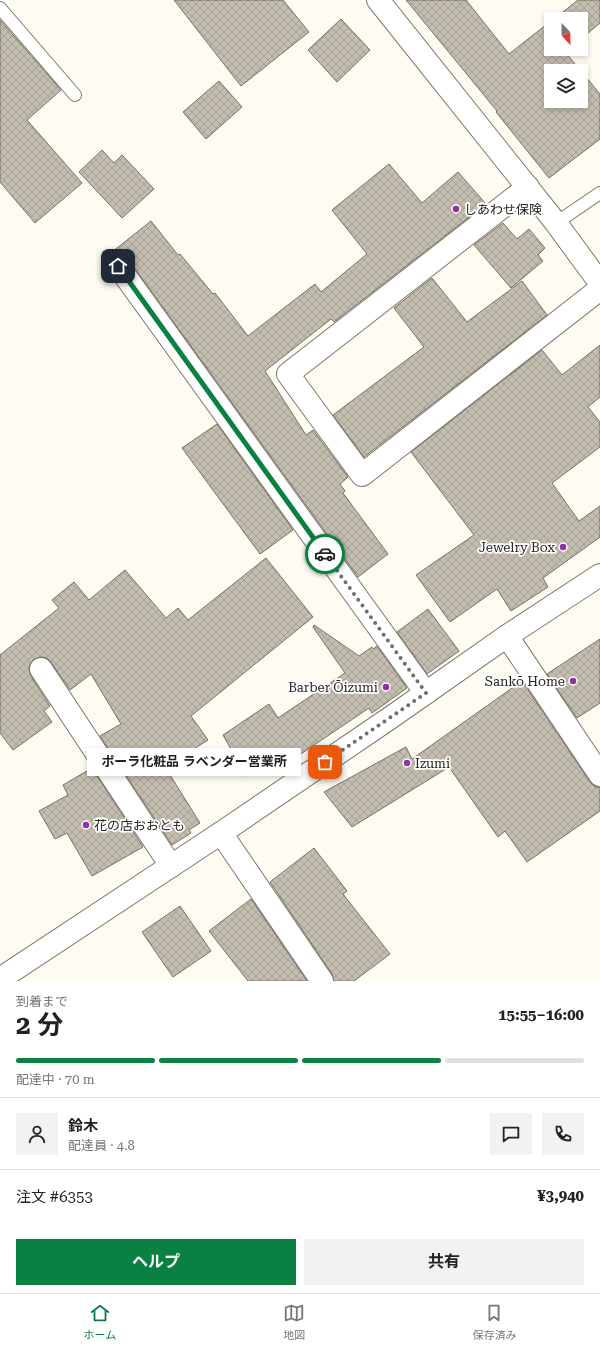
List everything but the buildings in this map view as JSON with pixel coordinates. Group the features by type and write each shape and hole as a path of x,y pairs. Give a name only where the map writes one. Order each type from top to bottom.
{"street":[{"path":"378,0 528,187 600,283"},
{"path":"528,187 288,374 362,475 600,289"},
{"path":"118,266 426,693"},
{"path":"0,979 221,833 507,636 600,575"},
{"path":"507,636 600,776"},
{"path":"41,669 171,866"},
{"path":"221,833 322,981"}],"lane":[{"path":"0,8 75,95"},
{"path":"556,223 600,193"}],"path":[{"path":"414,45 468,0"}],"way so far":[{"path":"325,554 426,693 325,762"}],"place":[{"name":"しあわせ保険","path":"456,209"},
{"name":"Jewelry Box","path":"563,547"},
{"name":"Sankō Home","path":"573,681"},
{"name":"Barber Ōizumi","path":"386,687"},
{"name":"ポーラ化粧品 ラベンダー営業所","path":"325,762"},
{"name":"Izumi","path":"407,763"},
{"name":"花の店おおとも","path":"86,825"}],"route":[{"path":"118,266 325,554"}]}
